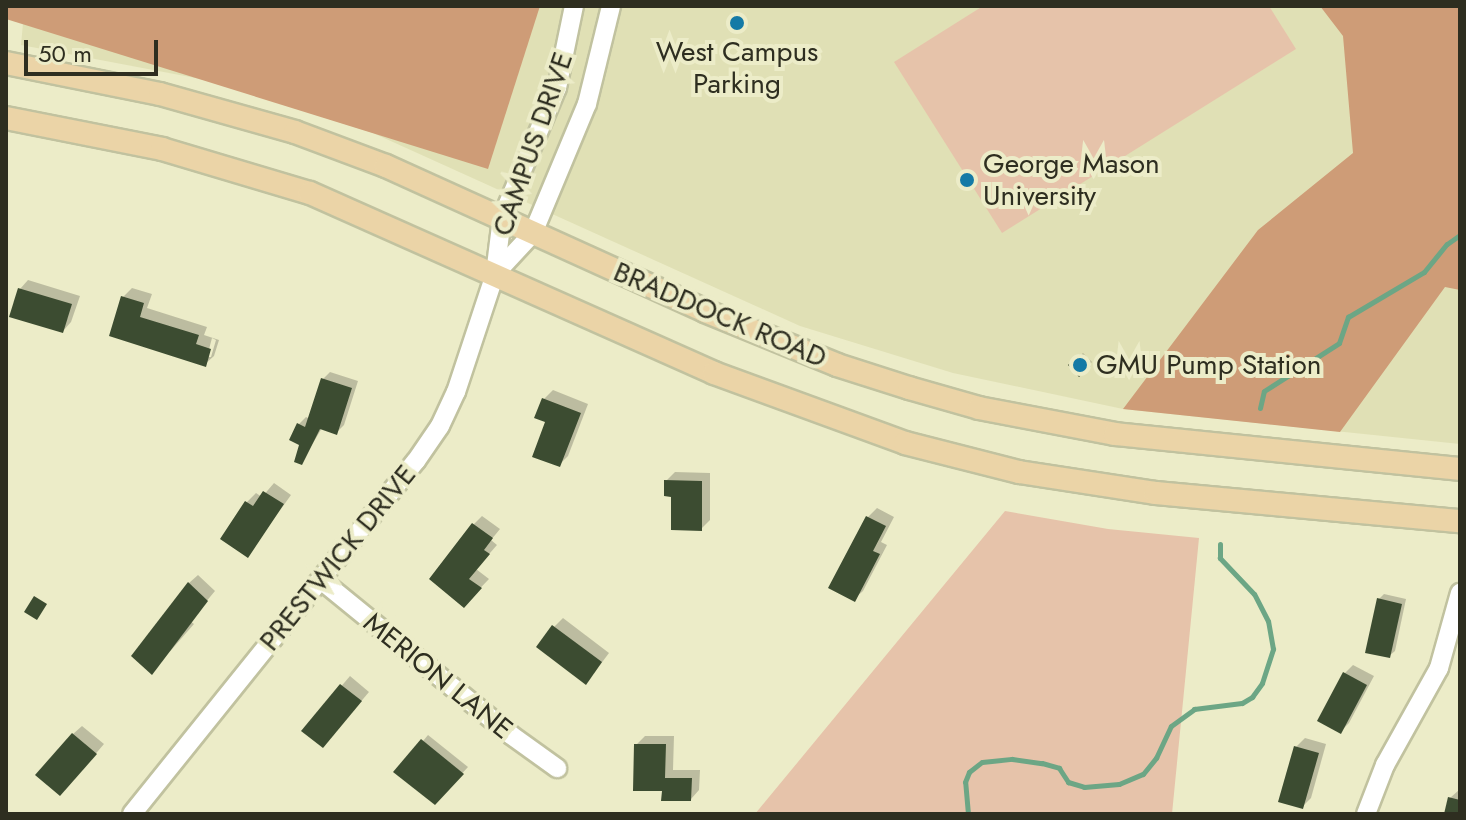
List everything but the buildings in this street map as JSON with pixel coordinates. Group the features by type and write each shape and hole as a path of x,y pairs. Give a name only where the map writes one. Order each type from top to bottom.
{"main road":[{"name":"BRADDOCK ROAD","path":"6,63 231,112 386,166 705,311 837,365 979,408 1163,440 1460,469"},
{"name":"BRADDOCK ROAD","path":"6,118 162,149 291,187 495,274 714,373 905,443 1019,472 1141,491 1460,521"}],"street":[{"name":"CAMPUS DRIVE","path":"495,274 502,218 547,118 565,57 574,6"},
{"name":"CAMPUS DRIVE","path":"495,274 533,233 587,104 611,6"},
{"name":"PRESTWICK DRIVE","path":"132,814 416,461 440,426 456,392 495,274"},
{"name":"MERION LANE","path":"321,580 511,735 557,768"},
{"path":"1366,814 1385,765 1439,668 1460,593"}],"shaded area":[{"path":"6,6 540,6 488,169 6,19"},
{"name":"George Mason University","path":"31,6 1460,6 1460,444 1123,409 953,373 800,326 373,133 206,80 21,45 23,23"},
{"path":"983,6 1269,6 1296,49 1002,233 894,62"},
{"path":"1320,6 1460,6 1460,290 1445,287 1340,432 1123,409 1258,230 1353,153 1343,36"},
{"path":"1005,511 1108,529 1199,538 1172,814 755,814"}],"waterway":[{"path":"1260,408 1264,391 1339,343 1348,317 1424,272 1447,244 1460,235"},
{"path":"968,814 965,782 969,772 982,762 1012,759 1042,763 1059,768 1068,782 1084,787 1119,784 1143,774 1156,758 1171,726 1194,709 1242,703 1252,697 1262,683 1273,649 1268,621 1254,594 1220,558 1220,544"}],"place":[{"name":"West Campus Parking","path":"737,23"},
{"name":"George Mason University","path":"967,180"},
{"name":"GMU Pump Station","path":"1080,365"}]}
